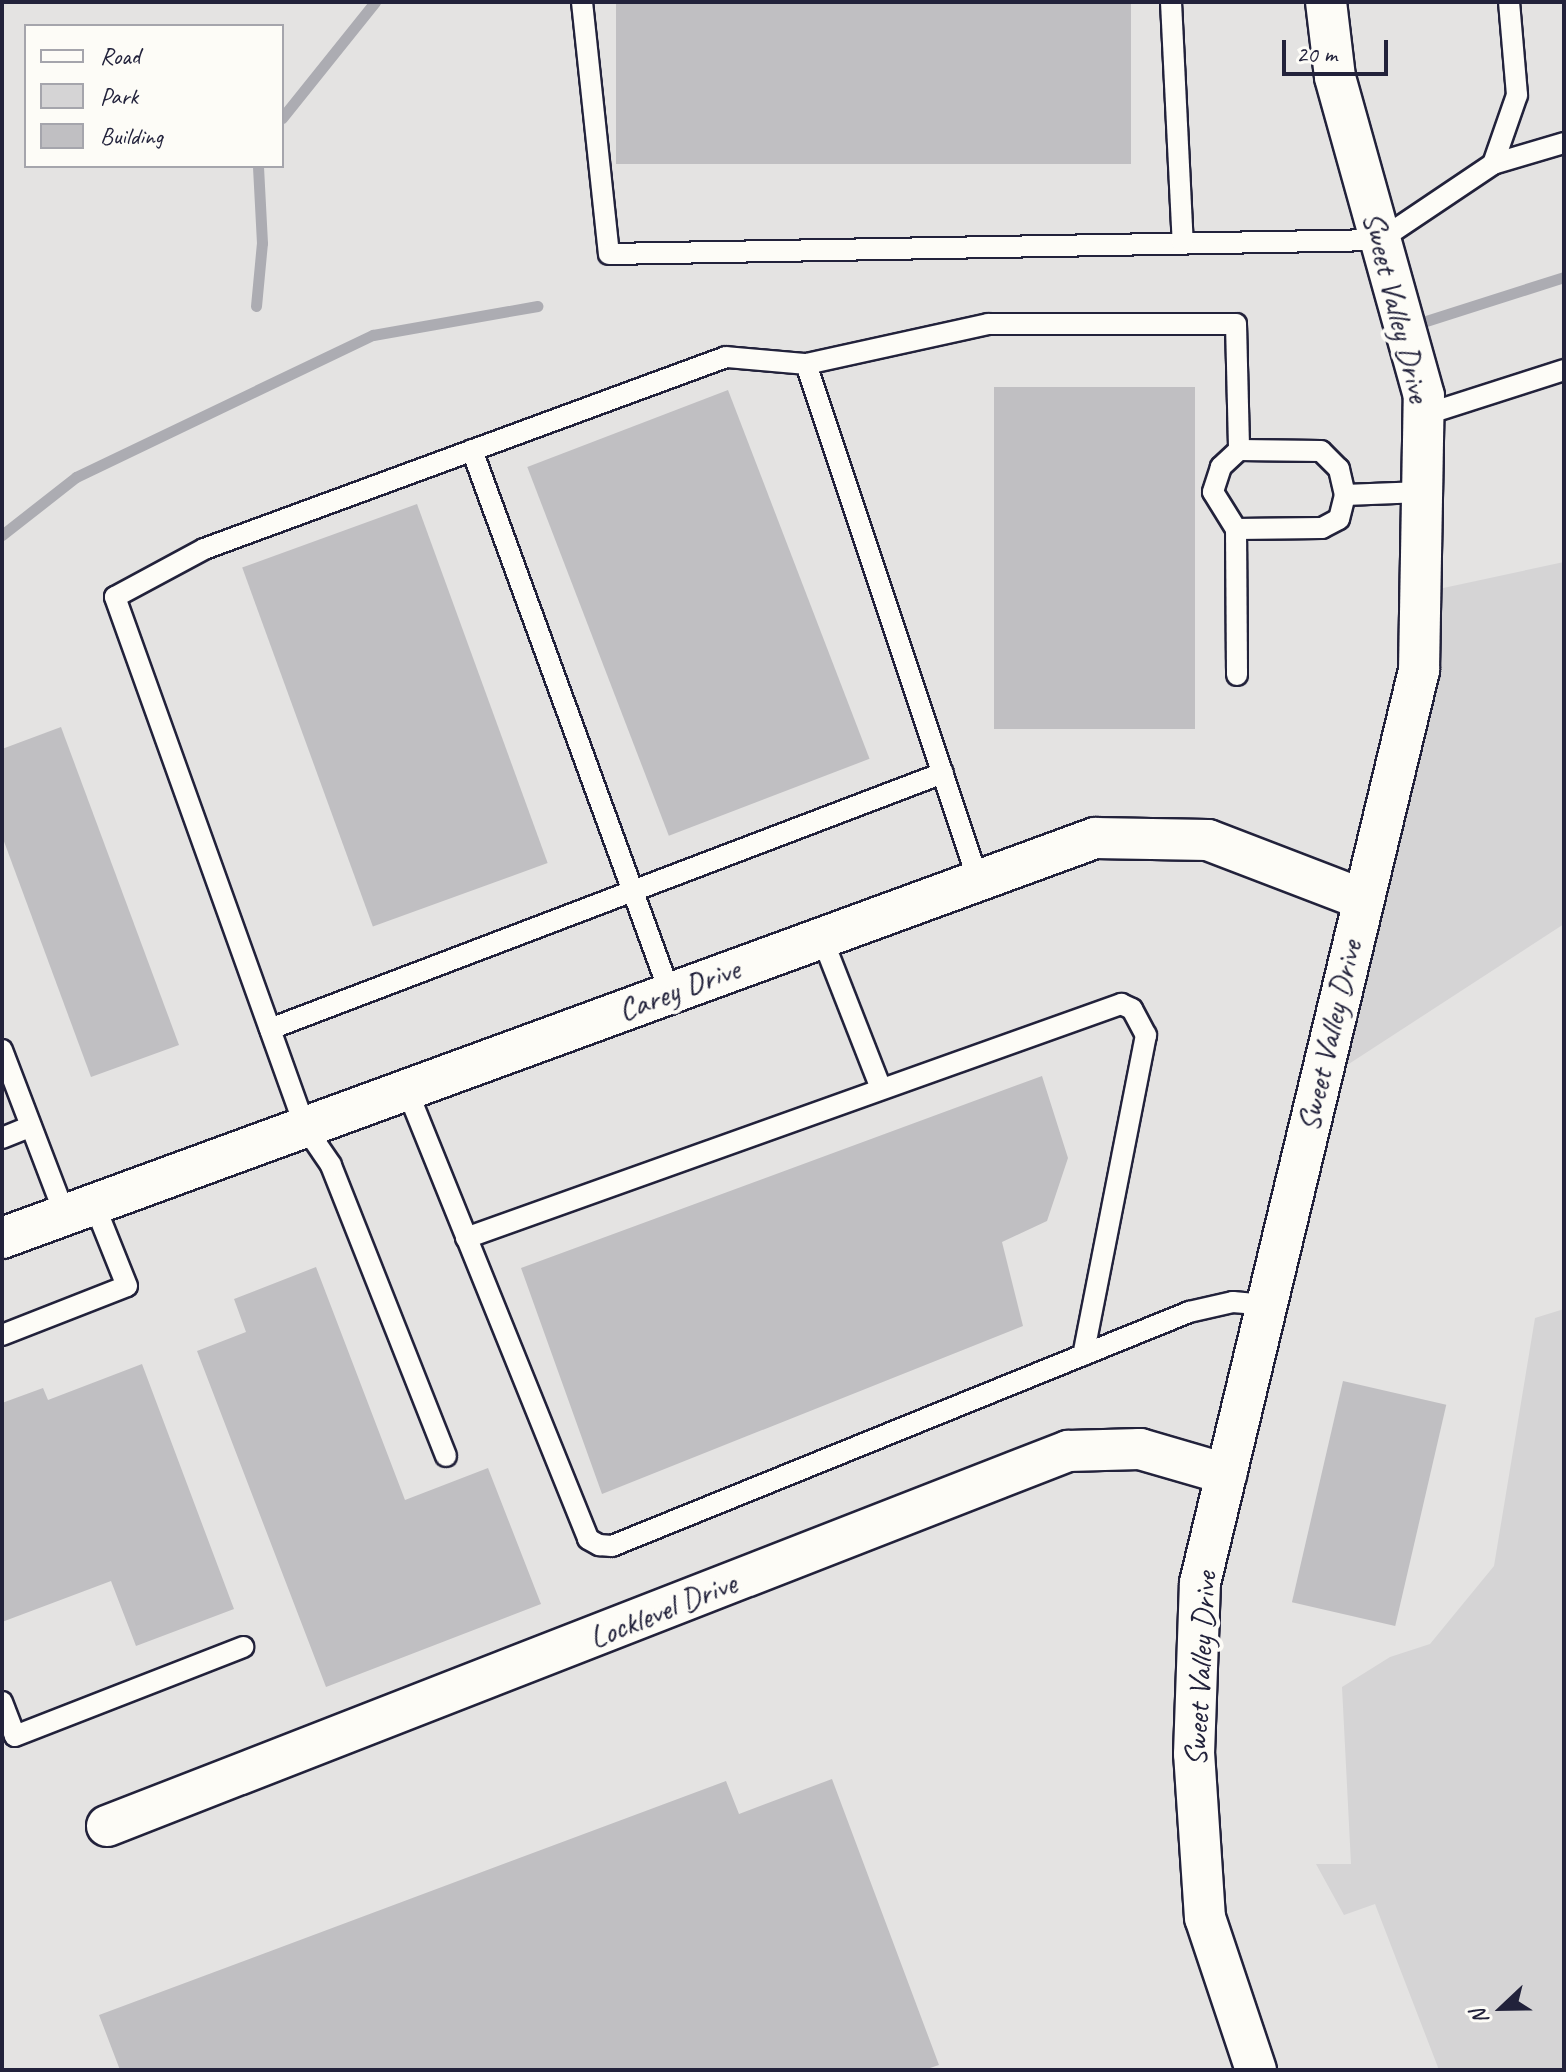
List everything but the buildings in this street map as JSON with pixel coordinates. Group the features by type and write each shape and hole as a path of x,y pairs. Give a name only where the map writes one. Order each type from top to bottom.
{"street":[{"name":"Sweet Valley Drive","path":"1256,2070 1205,1918 1194,1754 1200,1583 1419,670 1424,415 1335,77 1326,2"},
{"name":"Carey Drive","path":"2,1238 1095,838 1208,840 1362,899"},
{"name":"Locklevel Drive","path":"107,1826 1068,1451 1140,1449 1226,1474"}],"lane":[{"path":"582,2 609,254 1380,240 1493,164 1564,143"},
{"path":"1171,2 1183,244"},
{"path":"1493,164 1517,95 1509,2"},
{"path":"446,1456 331,1165 305,1127 115,597 204,549 726,357 806,364 988,324 1236,324 1239,450"},
{"path":"806,364 978,880"},
{"path":"1424,415 1564,370"},
{"path":"472,450 670,993"},
{"path":"1236,529 1322,528 1339,519 1345,495 1339,469 1321,451 1239,450 1221,467 1213,492 1236,529 1237,675"},
{"path":"1345,495 1422,492"},
{"path":"270,1029 943,773"},
{"path":"822,938 880,1086"},
{"path":"466,1238 880,1086 1109,1005 1121,1004 1139,1018 1146,1035 1083,1355"},
{"path":"2,1050 31,1126 127,1286 2,1335"},
{"path":"407,1090 588,1539 599,1545 612,1546 1189,1312 1233,1302 1266,1305"},
{"path":"2,1138 31,1126"},
{"path":"2,1702 15,1736 243,1647"}],"shaded area":[{"path":"2,2 1564,2 1564,2070 2,2070"}],"green space":[{"path":"1564,562 1564,924 1318,1084 1420,593"},
{"path":"1564,1309 1564,2070 1439,2070 1375,1904 1344,1915 1316,1864 1351,1864 1342,1687 1390,1657 1430,1644 1494,1566 1535,1318"}],"waterway":[{"path":"284,116 375,2"},
{"path":"256,306 262,243 258,168"},
{"path":"1426,321 1564,277"},
{"path":"2,535 76,477 373,335 537,306"}]}
